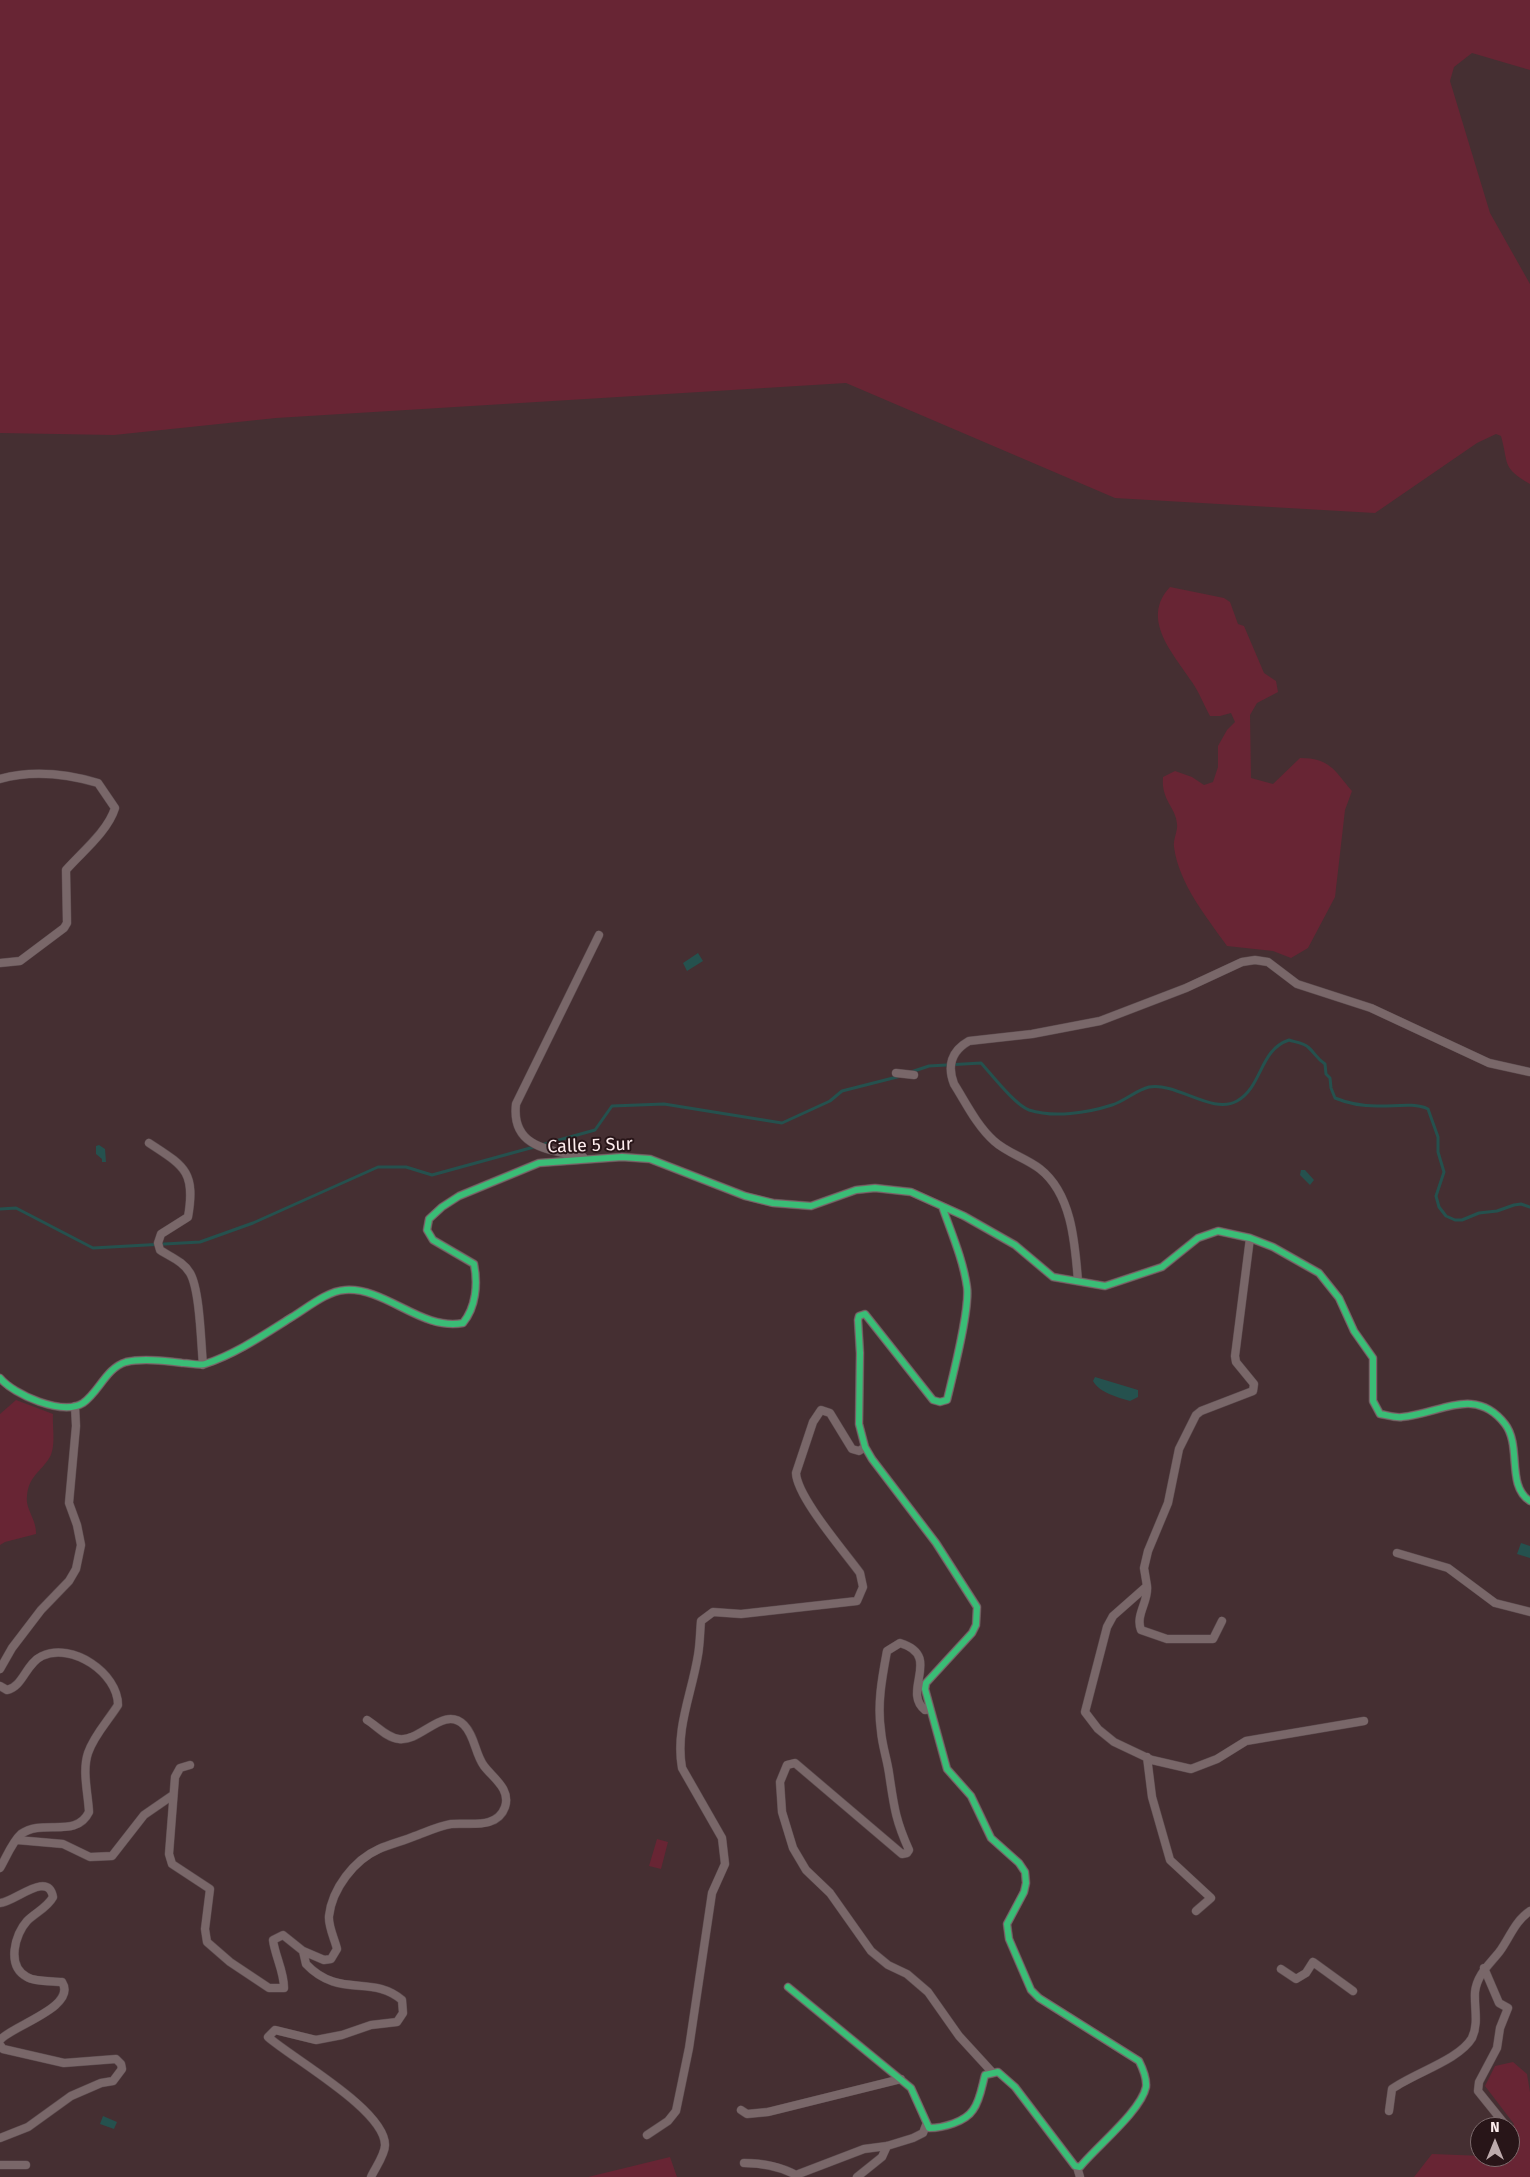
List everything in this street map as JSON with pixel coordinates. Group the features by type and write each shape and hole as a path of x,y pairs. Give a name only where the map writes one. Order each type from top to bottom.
{"street":[{"path":"0,779 53,774 82,778 98,783 115,808 113,815 100,832 66,870 67,922 64,928 20,961 0,963"},
{"path":"587,1158 546,1149 530,1143 516,1125 516,1104 599,934"},
{"path":"1078,1281 1075,1241 1068,1216 1052,1180 1038,1168 996,1143 986,1134 954,1084 950,1064 961,1046 969,1041 1032,1034 1100,1021 1186,988 1242,962 1255,960 1268,962 1297,984 1371,1008 1489,1063 1530,1072"},
{"path":"896,1073 914,1075"},
{"path":"0,1378 19,1394 46,1404 75,1406 84,1403 117,1365 128,1362 170,1361 203,1365 191,1274 181,1262 159,1246 161,1234 188,1217 187,1174 181,1164 149,1143"},
{"name":"Calle 5 Sur","path":"203,1365 256,1339 318,1300 342,1290 360,1289 420,1316 452,1325 463,1323 469,1316 478,1282 474,1264 433,1240 427,1230 429,1219 442,1207 459,1196 539,1163 564,1162 587,1158 622,1157 650,1159 745,1196 773,1203 811,1206 856,1190 875,1188 911,1192 964,1216 1015,1245 1053,1277 1105,1286 1162,1267 1198,1238 1213,1232 1250,1238 1273,1247 1319,1273 1339,1298 1354,1331 1373,1358 1375,1371 1372,1401 1380,1414 1401,1418 1472,1402 1483,1406 1505,1424 1514,1447 1518,1490 1522,1496 1530,1501"},
{"path":"942,1206 963,1266 968,1289 966,1309 947,1400 940,1402 933,1400 865,1314 859,1316 859,1424 865,1447 936,1543 976,1607 974,1629 926,1683 925,1689 937,1726 947,1769 971,1796 991,1838 1019,1863 1025,1872 1024,1892 1007,1924 1009,1939 1031,1990 1039,1998 1139,2061 1144,2070 1145,2091 1130,2114 1080,2167 1077,2167"},
{"path":"1222,1621 1210,1640 1194,1638 1167,1639 1141,1630 1139,1620 1148,1592 1144,1568 1148,1551 1168,1503 1179,1449 1196,1415 1201,1411 1253,1391 1255,1388 1254,1384 1236,1362 1235,1356 1250,1238"},
{"path":"0,1669 12,1648 41,1610 69,1581 76,1569 81,1545 69,1503 76,1426 75,1406"},
{"path":"647,2134 668,2121 676,2111 689,2048 712,1893 725,1864 722,1838 682,1768 680,1757 681,1726 698,1655 701,1621 713,1612 741,1614 857,1602 863,1587 860,1573 805,1499 796,1480 796,1473 812,1422 821,1410 830,1413 852,1449 859,1451 865,1447"},
{"path":"1397,1553 1448,1568 1495,1603 1530,1612"},
{"path":"1147,1586 1113,1616 1107,1628 1085,1708 1098,1729 1114,1742 1147,1757 1190,1769 1216,1759 1246,1741 1364,1721"},
{"path":"930,1709 926,1710 919,1703 917,1690 922,1662 918,1654 900,1643 890,1647 887,1652 879,1692 880,1730 889,1772 893,1808 896,1821 909,1850 907,1853 902,1854 795,1763 787,1765 780,1782 782,1812 793,1848 806,1870 830,1892 871,1951 888,1965 907,1974 928,1992 959,2036 992,2072"},
{"path":"0,1686 7,1690 14,1688 31,1664 44,1655 68,1655 92,1663 112,1683 118,1700 118,1706 88,1753 86,1767 89,1812 86,1817 72,1827 40,1827 22,1834 0,1868"},
{"path":"190,1766 180,1768 175,1777 169,1854 172,1864 210,1889 205,1929 207,1942 230,1962 269,1988 284,1988 284,1979 275,1953 273,1940 283,1935 303,1951 324,1960 332,1959 337,1949 329,1918 334,1896 353,1868 377,1850 447,1825 477,1825 494,1820 505,1808 505,1795 499,1781 483,1765 470,1733 464,1724 454,1719 443,1720 412,1738 400,1740 391,1737 367,1720"},
{"path":"1147,1757 1152,1798 1170,1860 1211,1898 1196,1910"},
{"path":"17,1840 63,1844 90,1858 112,1856 144,1815 173,1795"},
{"path":"0,1903 8,1902 39,1885 46,1886 51,1890 53,1897 49,1904 27,1921 17,1936 15,1954 19,1969 24,1975 30,1978 62,1982 65,1989 64,1995 42,2015 33,2022 11,2031 0,2040"},
{"path":"1389,2111 1392,2089 1407,2078 1456,2054 1472,2038 1477,2020 1476,1991 1484,1968 1501,1950 1516,1926 1530,1912"},
{"path":"303,1951 306,1964 326,1980 340,1985 392,1991 402,2000 403,2013 397,2022 371,2025 342,2035 316,2040 275,2030 268,2037 279,2048 332,2082 375,2123 384,2136 385,2148 371,2177"},
{"path":"1281,1969 1296,1979 1306,1973 1313,1962 1353,1991"},
{"path":"1484,1968 1500,2003 1508,2008 1500,2028 1494,2054 1479,2082 1478,2091 1499,2117"},
{"path":"788,1987 911,2088 926,2125 929,2128 940,2128 958,2121 971,2113 975,2108 985,2075 998,2072 1010,2080 1077,2167 1080,2177"},
{"path":"0,2045 4,2049 64,2062 116,2059 121,2064 122,2069 120,2076 113,2080 71,2096 28,2127 0,2138"},
{"path":"741,2110 747,2114 768,2112 901,2078"},
{"path":"744,2163 760,2163 785,2169 796,2175 864,2148 887,2146 914,2138 923,2132 926,2125"},
{"path":"857,2177 882,2157 887,2146"},
{"path":"0,2165 26,2165"}],"shaded area":[{"path":"0,0 1530,0 1530,70 1472,53 1454,67 1450,81 1490,213 1530,284 1530,484 1510,469 1501,436 1496,434 1477,443 1375,513 1115,498 846,383 276,418 114,435 0,433"},
{"path":"1170,587 1224,598 1230,602 1238,624 1244,626 1264,673 1276,681 1278,692 1257,703 1250,715 1251,778 1273,784 1300,758 1318,760 1336,771 1352,791 1345,810 1335,897 1308,948 1291,958 1273,951 1227,946 1194,899 1181,874 1174,847 1177,827 1176,818 1164,792 1163,777 1175,771 1192,777 1204,785 1213,782 1218,767 1218,746 1227,730 1235,722 1231,713 1210,716 1195,686 1163,636 1158,611 1162,599"},
{"path":"16,1400 53,1414 53,1444 51,1455 32,1480 28,1490 27,1501 35,1524 36,1534 0,1545 0,1414"},
{"path":"657,1839 668,1842 661,1869 649,1866"},
{"path":"1513,2062 1527,2074 1530,2092 1530,2177 1414,2177 1432,2154 1470,2155 1470,2167 1520,2167 1520,2117 1509,2117 1485,2086 1495,2066"},
{"path":"670,2157 677,2177 588,2177"}],"water":[{"path":"698,953 703,961 687,971 683,963"},
{"path":"99,1145 105,1149 106,1162 102,1162 102,1159 96,1154 96,1146"},
{"path":"1301,1170 1305,1170 1314,1180 1310,1185 1300,1175"},
{"path":"1095,1377 1138,1390 1138,1397 1130,1401 1109,1394 1096,1385 1093,1381"},
{"path":"1521,1543 1530,1546 1530,1558 1517,1554"},
{"path":"103,2116 117,2122 114,2129 100,2124"}],"waterway":[{"path":"911,1072 929,1066 981,1063 1023,1107 1049,1114 1070,1114 1102,1108 1117,1103 1149,1087 1171,1089 1217,1104 1227,1104 1237,1101 1252,1087 1272,1052 1279,1045 1289,1040 1311,1049 1325,1064 1326,1074 1330,1078 1335,1098 1350,1103 1383,1106 1410,1105 1428,1109 1438,1137 1438,1152 1444,1172 1436,1196 1439,1207 1446,1216 1455,1220 1462,1220 1479,1213 1497,1211 1514,1205 1521,1204 1530,1207"},
{"path":"541,1145 595,1130 612,1106 664,1104 782,1123 830,1101 842,1091 901,1076"},
{"path":"0,1209 16,1208 93,1248 200,1242 253,1223 378,1167 406,1167 432,1175 534,1147"}],"cycle path":[{"path":"0,1378 16,1391 39,1402 64,1407 74,1406 83,1403 89,1398 113,1369 126,1362 147,1360 197,1365 205,1364 228,1355 250,1343 331,1293 345,1290 375,1295 433,1321 448,1324 463,1323 471,1310 475,1295 476,1279 474,1264 433,1240 427,1230 429,1219 442,1207 459,1196 539,1163 622,1157 650,1159 745,1196 773,1203 811,1206 856,1190 875,1188 911,1192 964,1216 1015,1245 1053,1277 1105,1286 1162,1267 1198,1238 1218,1231 1250,1238 1273,1247 1319,1273 1339,1298 1354,1331 1373,1358 1373,1401 1380,1414 1402,1417 1469,1404 1482,1406 1494,1412 1510,1433 1518,1486 1530,1501"},
{"path":"788,1987 911,2088 929,2128 953,2124 965,2118 973,2110 977,2102 985,2075 998,2072 1015,2087 1075,2166 1080,2167 1127,2118 1136,2107 1146,2087 1145,2077 1139,2061 1039,1998 1031,1990 1009,1939 1007,1924 1024,1892 1026,1883 1025,1872 1019,1863 991,1838 971,1796 947,1769 925,1689 926,1683 972,1633 976,1625 977,1607 936,1543 872,1459 865,1447 859,1424 860,1353 858,1320 859,1316 865,1314 933,1400 940,1402 947,1400 964,1326 967,1287 960,1256 942,1206"}]}
